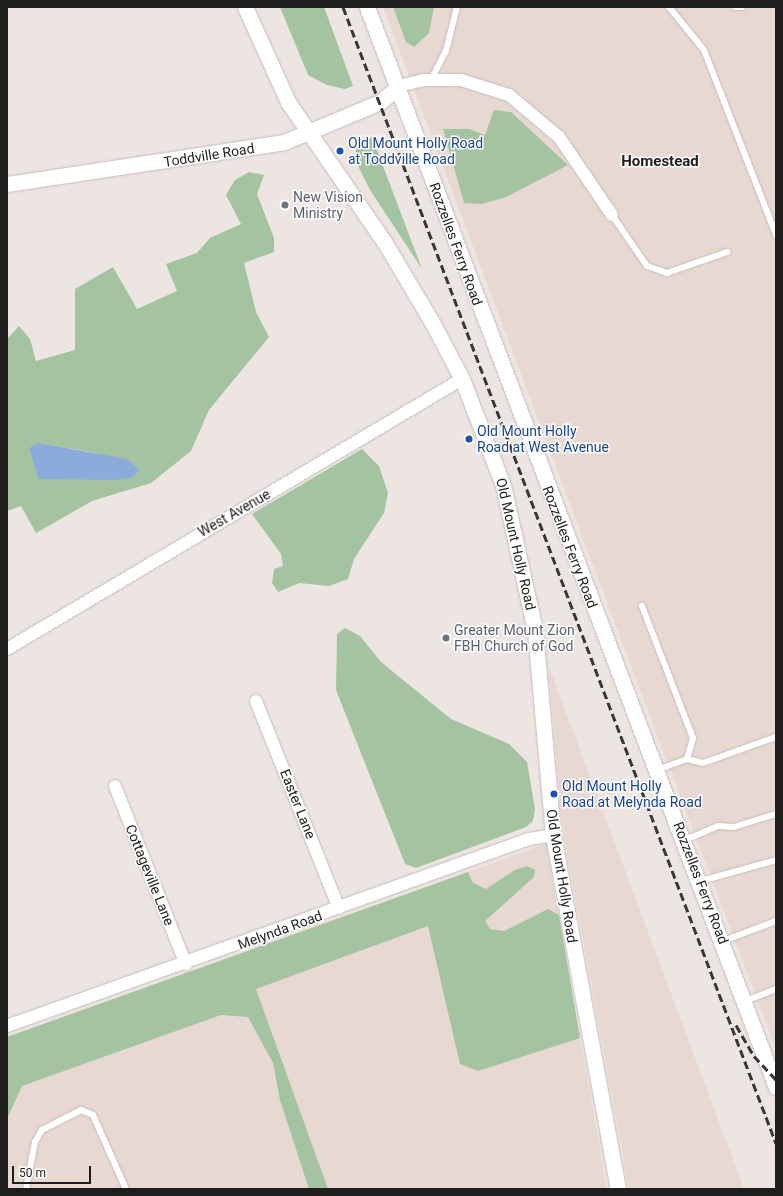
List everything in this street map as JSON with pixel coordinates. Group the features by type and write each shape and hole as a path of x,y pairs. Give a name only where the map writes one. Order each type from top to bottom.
{"street":[{"name":"Old Mount Holly Road","path":"245,7 271,71 308,133 400,266 462,379 503,485 526,580 539,662 553,835 618,1189"},
{"name":"Rozzelles Ferry Road","path":"367,7 399,86 514,402 656,770 724,941 776,1086"},
{"path":"399,86 432,80 461,80 509,95 559,137 612,215"},
{"name":"Toddville Road","path":"7,184 264,147 308,133 380,102 399,86"},
{"name":"West Avenue","path":"7,649 462,379"},
{"name":"Easter Lane","path":"256,701 339,908"},
{"name":"Cottageville Lane","path":"115,786 186,964"},
{"name":"Melynda Road","path":"7,1026 186,964 529,839 553,835"}],"lane":[{"path":"432,80 446,51 457,7"},
{"path":"669,7 704,50 776,235"},
{"path":"612,215 647,266 667,273 726,252"},
{"path":"642,606 693,738 688,759"},
{"path":"656,770 688,759 703,763 776,737"},
{"path":"685,840 718,826 734,827 776,814"},
{"path":"701,881 776,860"},
{"path":"724,941 776,921"},
{"path":"746,1000 776,989"},
{"path":"26,1189 35,1142 42,1130 81,1110 93,1115 126,1189"}],"shaded area":[{"path":"383,7 776,7 776,1049 608,605"},
{"path":"548,664 744,1189 629,1189 563,831"},
{"path":"546,844 607,1189 7,1189 7,1037"}],"green space":[{"path":"280,7 324,7 353,86 345,89 327,85 308,75"},
{"path":"393,7 434,7 429,33 414,47 406,42"},
{"path":"494,110 511,112 568,165 506,197 482,204 464,203 443,129 469,129 485,135"},
{"path":"372,137 422,269 370,190 355,160 356,149"},
{"path":"249,172 264,175 257,194 274,238 274,252 244,263 256,312 269,337 209,410 191,451 151,483 92,501 36,533 21,506 7,511 7,339 19,326 30,339 36,361 75,350 75,289 113,267 137,309 177,291 166,264 197,253 210,238 241,224 226,195 235,180","holes":["39,443 96,453 131,478 98,479"]},
{"path":"362,449 379,466 388,493 384,513 354,559 348,579 329,586 299,583 278,592 272,583 274,569 283,566 281,554 252,514"},
{"path":"345,628 360,636 381,662 451,719 509,744 527,762 535,809 533,821 526,827 416,868 405,864 336,690 337,634"},
{"path":"527,866 535,870 534,877 485,921 490,929 504,931 548,909 559,915 580,1038 478,1071 460,1064 428,926 256,989 328,1189 309,1189 280,1100 273,1063 248,1017 221,1015 22,1086 7,1119 7,1037 468,872 473,883 486,889 515,870"}],"water":[{"path":"39,443 127,459 140,470 131,478 115,480 39,479 29,448"}],"railway":[{"path":"343,7 776,1143"},
{"path":"736,1025 754,1056 776,1080"}],"place":[{"name":"Old Mount Holly Road at Toddville Road","path":"340,151"},
{"name":"New Vision Ministry","path":"285,205"},
{"name":"Old Mount Holly Road at West Avenue","path":"469,439"},
{"name":"Greater Mount Zion FBH Church of God","path":"446,638"},
{"name":"Old Mount Holly Road at Melynda Road","path":"554,794"}],"district":[{"name":"Homestead","path":"660,162"}]}
